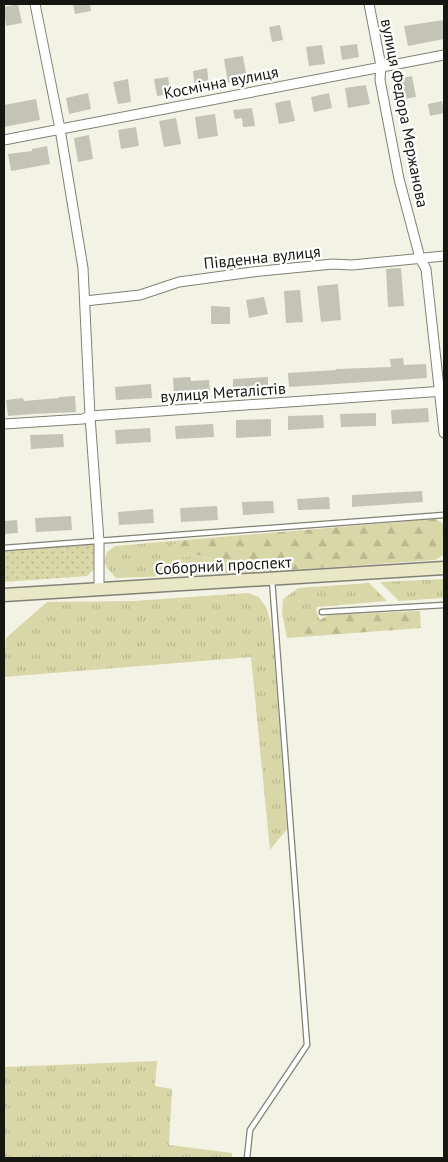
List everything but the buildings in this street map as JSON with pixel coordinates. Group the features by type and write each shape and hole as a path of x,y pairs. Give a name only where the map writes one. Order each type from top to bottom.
{"main road":[{"name":"Соборний проспект","path":"4,595 444,568"}],"street":[{"path":"36,4 60,129 83,268 90,416 99,541 99,589"},
{"name":"вулиця Федора Мержанова","path":"369,4 381,66 380,80 399,179 420,258 426,269 442,391 444,433"},
{"name":"Космічна вулиця","path":"4,140 444,55"},
{"name":"Південна вулиця","path":"86,301 140,295 179,282 243,273 444,256"},
{"name":"вулиця Металістів","path":"4,424 90,416 442,391"}],"lane":[{"path":"4,548 444,515"},
{"path":"247,1158 250,1130 307,1044 272,579"},
{"path":"322,612 444,605"}],"green space":[{"path":"435,519 444,524 444,554 436,560 259,572 237,570 199,555 182,557 173,554 171,546 185,540"},
{"path":"185,540 171,546 182,557 199,555 237,570 259,572 116,578 104,562 107,552 115,546"},
{"path":"95,544 95,568 87,576 4,582 4,551"},
{"path":"444,579 444,598 399,601 380,582"},
{"path":"369,583 387,601 317,607 316,611 320,620 299,630 301,637 287,638 282,612 283,599 298,588"},
{"path":"248,593 259,597 267,609 272,629 287,829 270,850 251,657 4,677 6,638 47,602 133,601"},
{"path":"420,611 421,628 301,637 299,630 328,615"},
{"path":"157,1061 155,1086 172,1089 169,1145 232,1153 232,1158 4,1158 4,1067"}]}
